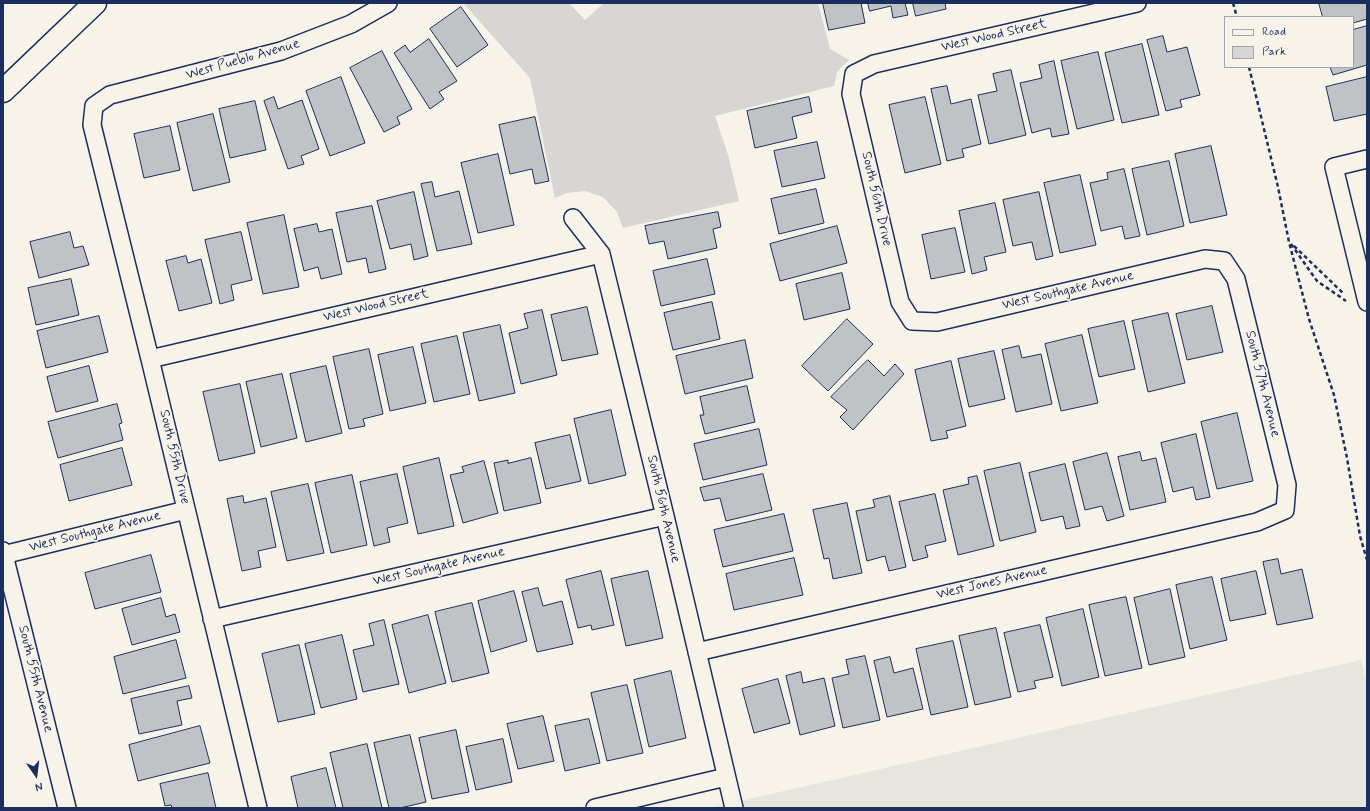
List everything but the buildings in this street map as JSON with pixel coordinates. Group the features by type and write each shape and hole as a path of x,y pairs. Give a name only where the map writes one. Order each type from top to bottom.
{"main road":[{"path":"3,92 95,3"}],"street":[{"name":"West Pueblo Avenue","path":"94,106 110,95 281,51 351,24 388,3"},
{"name":"West Wood Street","path":"854,74 874,64 1137,3"},
{"name":"South 56th Drive","path":"854,74 851,94 900,302 912,321"},
{"name":"South 55th Drive","path":"94,106 92,125 258,808"},
{"path":"1367,159 1334,167 1367,302"},
{"name":"South 56th Avenue","path":"573,218 601,254 734,808"},
{"name":"West Wood Street","path":"150,359 601,254"},
{"name":"West Southgate Avenue","path":"912,321 937,322 1205,260 1224,261"},
{"name":"South 57th Avenue","path":"1224,261 1236,279 1287,485 1285,510"},
{"name":"West Southgate Avenue","path":"3,553 186,510"},
{"name":"West Jones Avenue","path":"697,652 1257,522 1285,510"},
{"name":"West Southgate Avenue","path":"212,619 665,516"},
{"name":"South 55th Avenue","path":"3,553 66,808"},
{"path":"595,808 726,777"}],"path":[{"path":"1233,3 1237,16"},
{"path":"1249,68 1278,187 1289,242 1309,319 1334,396 1347,458 1360,536 1367,560"},
{"path":"1289,242 1345,294"},
{"path":"1289,242 1317,280 1348,303"}],"shaded area":[{"path":"1361,660 1367,685 1367,808 709,808"}],"green space":[{"path":"463,3 569,3 585,20 604,3 818,3 830,49 849,60 837,72 834,86 715,116 729,158 739,201 623,228 617,212 603,197 585,191 567,193 555,198 530,78"}]}
